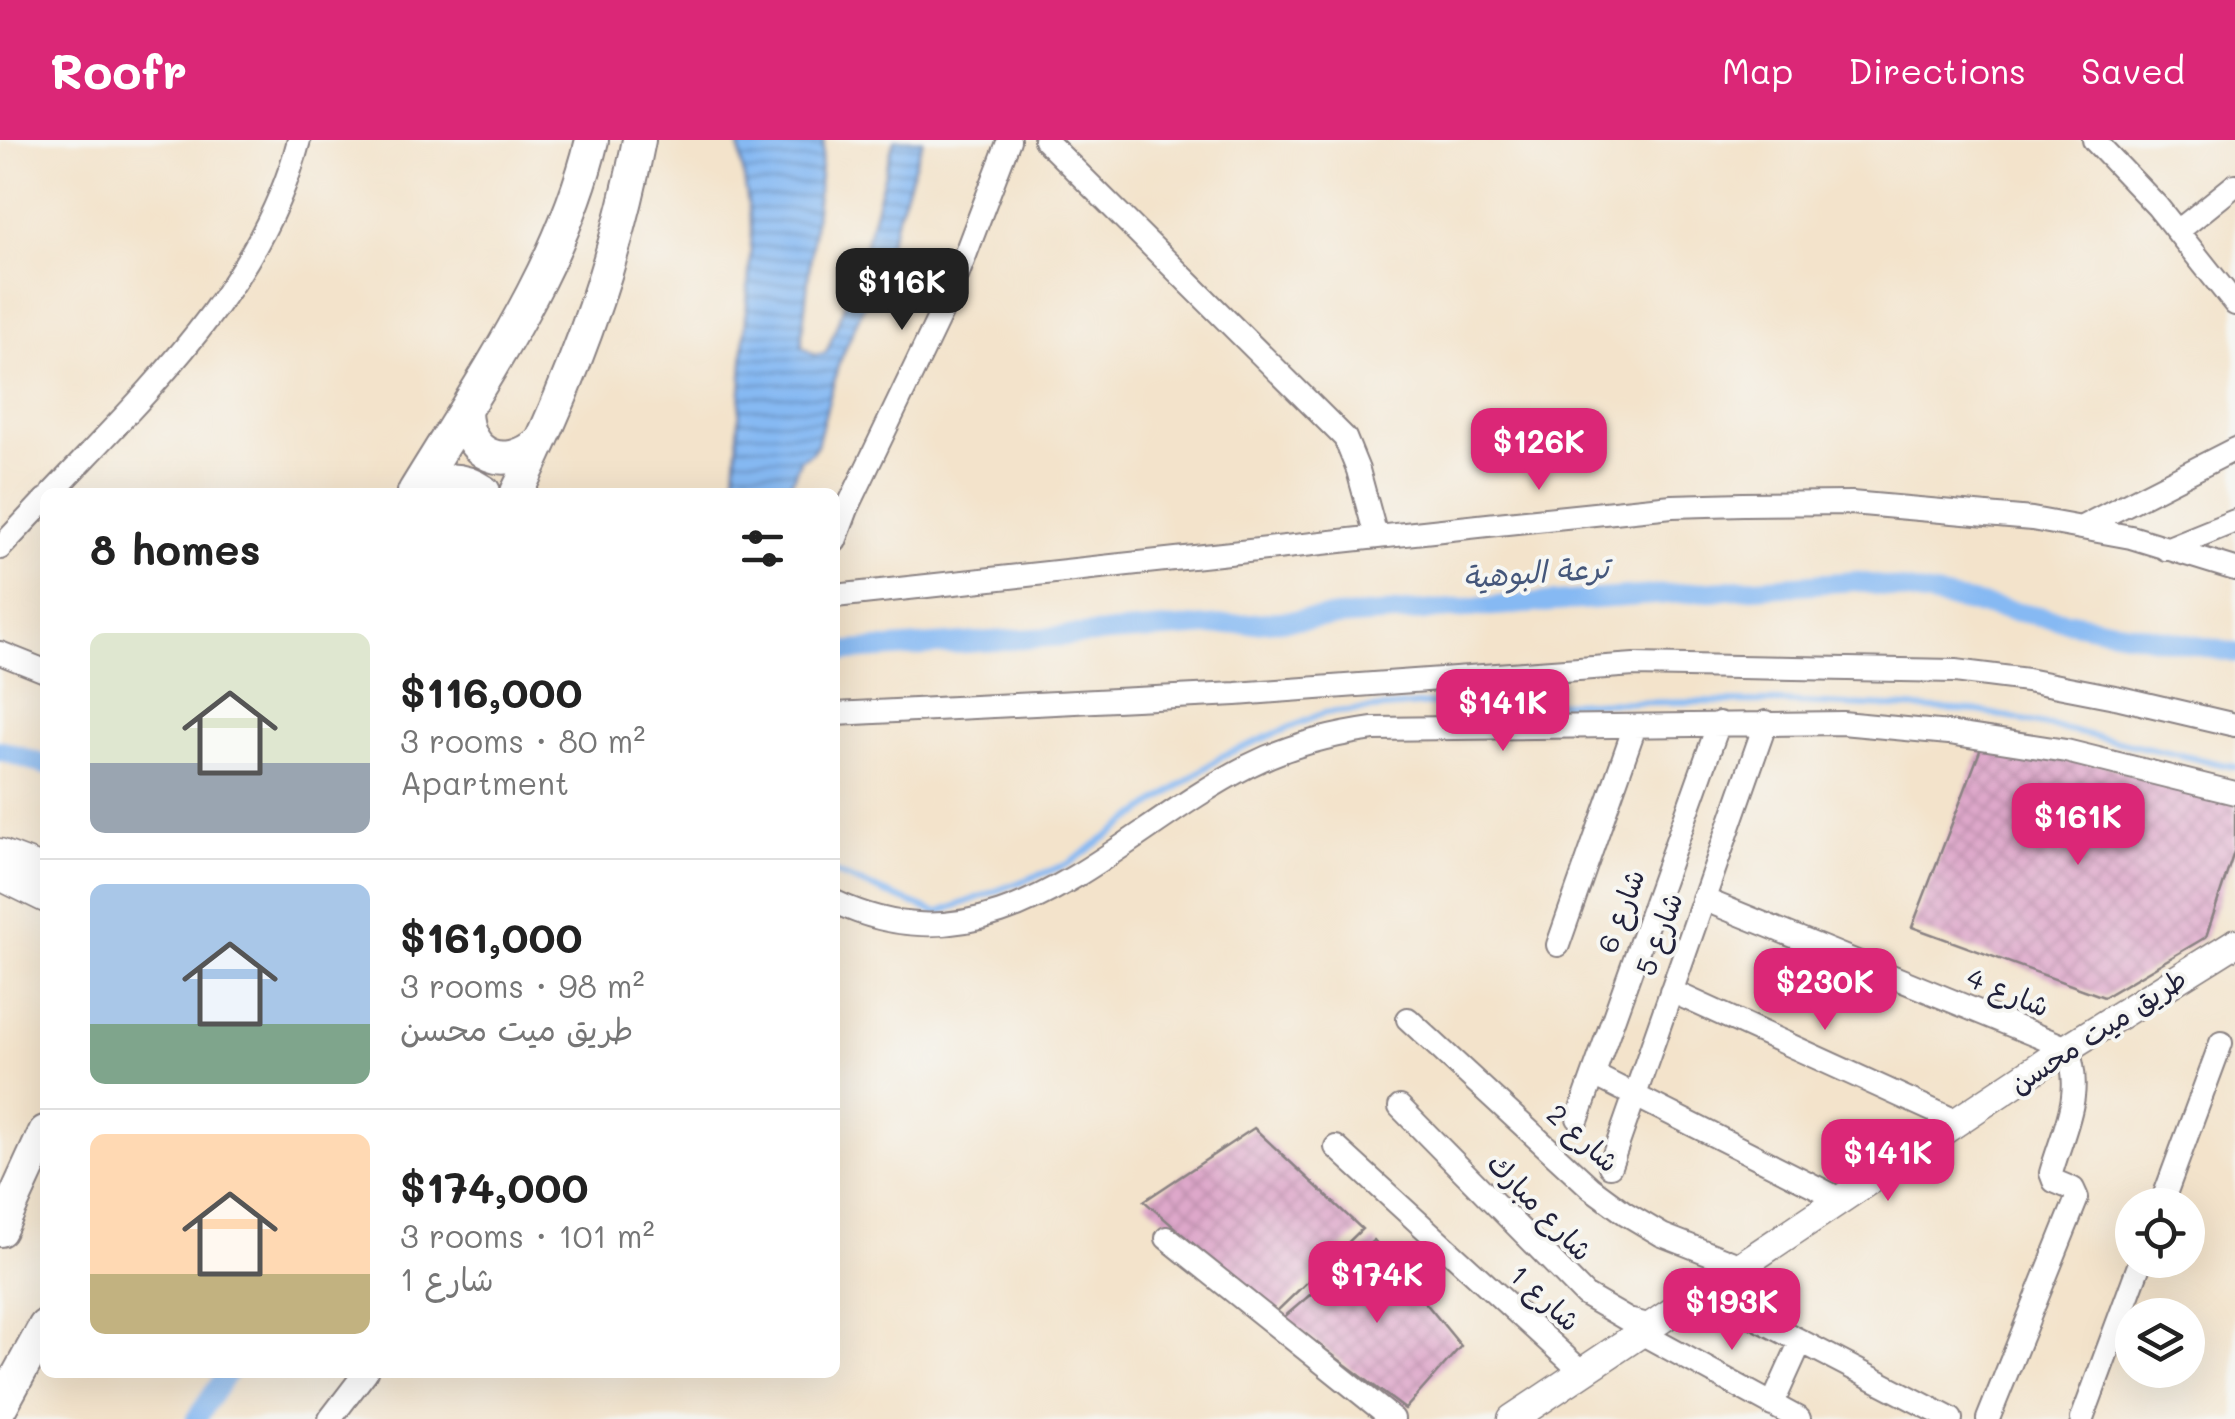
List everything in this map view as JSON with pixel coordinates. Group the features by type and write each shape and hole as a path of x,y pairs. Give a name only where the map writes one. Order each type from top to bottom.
{"highway":[{"path":"417,488 465,411 543,268 570,208 592,140"},
{"path":"519,488 603,284 630,189 639,140"},
{"path":"465,411 470,437 490,455 516,458 539,444"},
{"path":"422,488 444,479 460,480 476,488"},
{"path":"0,1230 40,1143"},
{"path":"0,1408 40,1335"}],"main road":[{"path":"0,853 40,868"},
{"path":"0,876 40,896"},
{"name":"طريق ميت محسن","path":"1512,1419 2067,1048 2235,943"}],"street":[{"path":"56,488 180,354 226,293 286,186 298,140"},
{"path":"840,528 951,292 1009,140"},
{"path":"1045,140 1345,438 1376,536"},
{"path":"2094,140 2178,231 2235,304"},
{"path":"2178,231 2235,186"},
{"path":"2084,526 2235,449"},
{"path":"840,595 1672,506 1793,503 1851,503 2032,518 2084,526 2235,569"},
{"path":"0,548 40,505"},
{"path":"2166,549 2235,522"},
{"path":"0,653 40,670"},
{"path":"840,714 1236,694 1634,665 1955,671 2027,680 2235,725"},
{"name":"شارع 5","path":"1610,1166 1766,722"},
{"path":"840,904 889,922 920,926 988,918 1044,893 1251,764 1332,735 1373,729 1842,723 1949,732 2066,751 2235,793"},
{"name":"شارع 6","path":"1578,1118 1719,724"},
{"path":"1558,945 1635,726"},
{"name":"شارع 4","path":"1703,899 2067,1048"},
{"path":"1671,992 1958,1122"},
{"name":"شارع 2","path":"1408,1018 1591,1188 1625,1213 1675,1241 1741,1266"},
{"path":"2167,1188 2221,1043"},
{"path":"1988,1419 2077,1198 2073,1189 2051,1176 2074,1104 2075,1076 2067,1048"},
{"path":"1594,1075 1842,1200"},
{"name":"شارع مبارك","path":"1400,1107 1585,1296 1799,1419"},
{"name":"شارع 1","path":"1336,1148 1582,1372"},
{"path":"1167,1238 1393,1419"},
{"path":"2082,1419 2134,1278"},
{"path":"1704,1291 1951,1419"},
{"path":"1772,1404 1801,1341"},
{"path":"330,1419 361,1378"}],"water":[{"path":"738,140 824,140 802,347 814,355 825,353 862,257 894,140 923,140 884,258 838,366 817,445 800,460 790,488 734,488 752,230"}],"building":[{"path":"1983,743 2106,765 2235,803 2235,849 2206,937 2104,997 1912,927"},
{"path":"1254,1128 1362,1229 1274,1314 1144,1201"},
{"path":"1374,1240 1461,1346 1405,1409 1283,1318"}],"waterway":[{"name":"ترعة البوهية","path":"840,652 1855,581 2235,653"},
{"path":"840,875 937,913 1068,864 1222,756 1324,713 1442,703 1778,702 1979,711 2235,767"},
{"path":"0,750 40,763"},
{"path":"196,1419 224,1378"}]}
